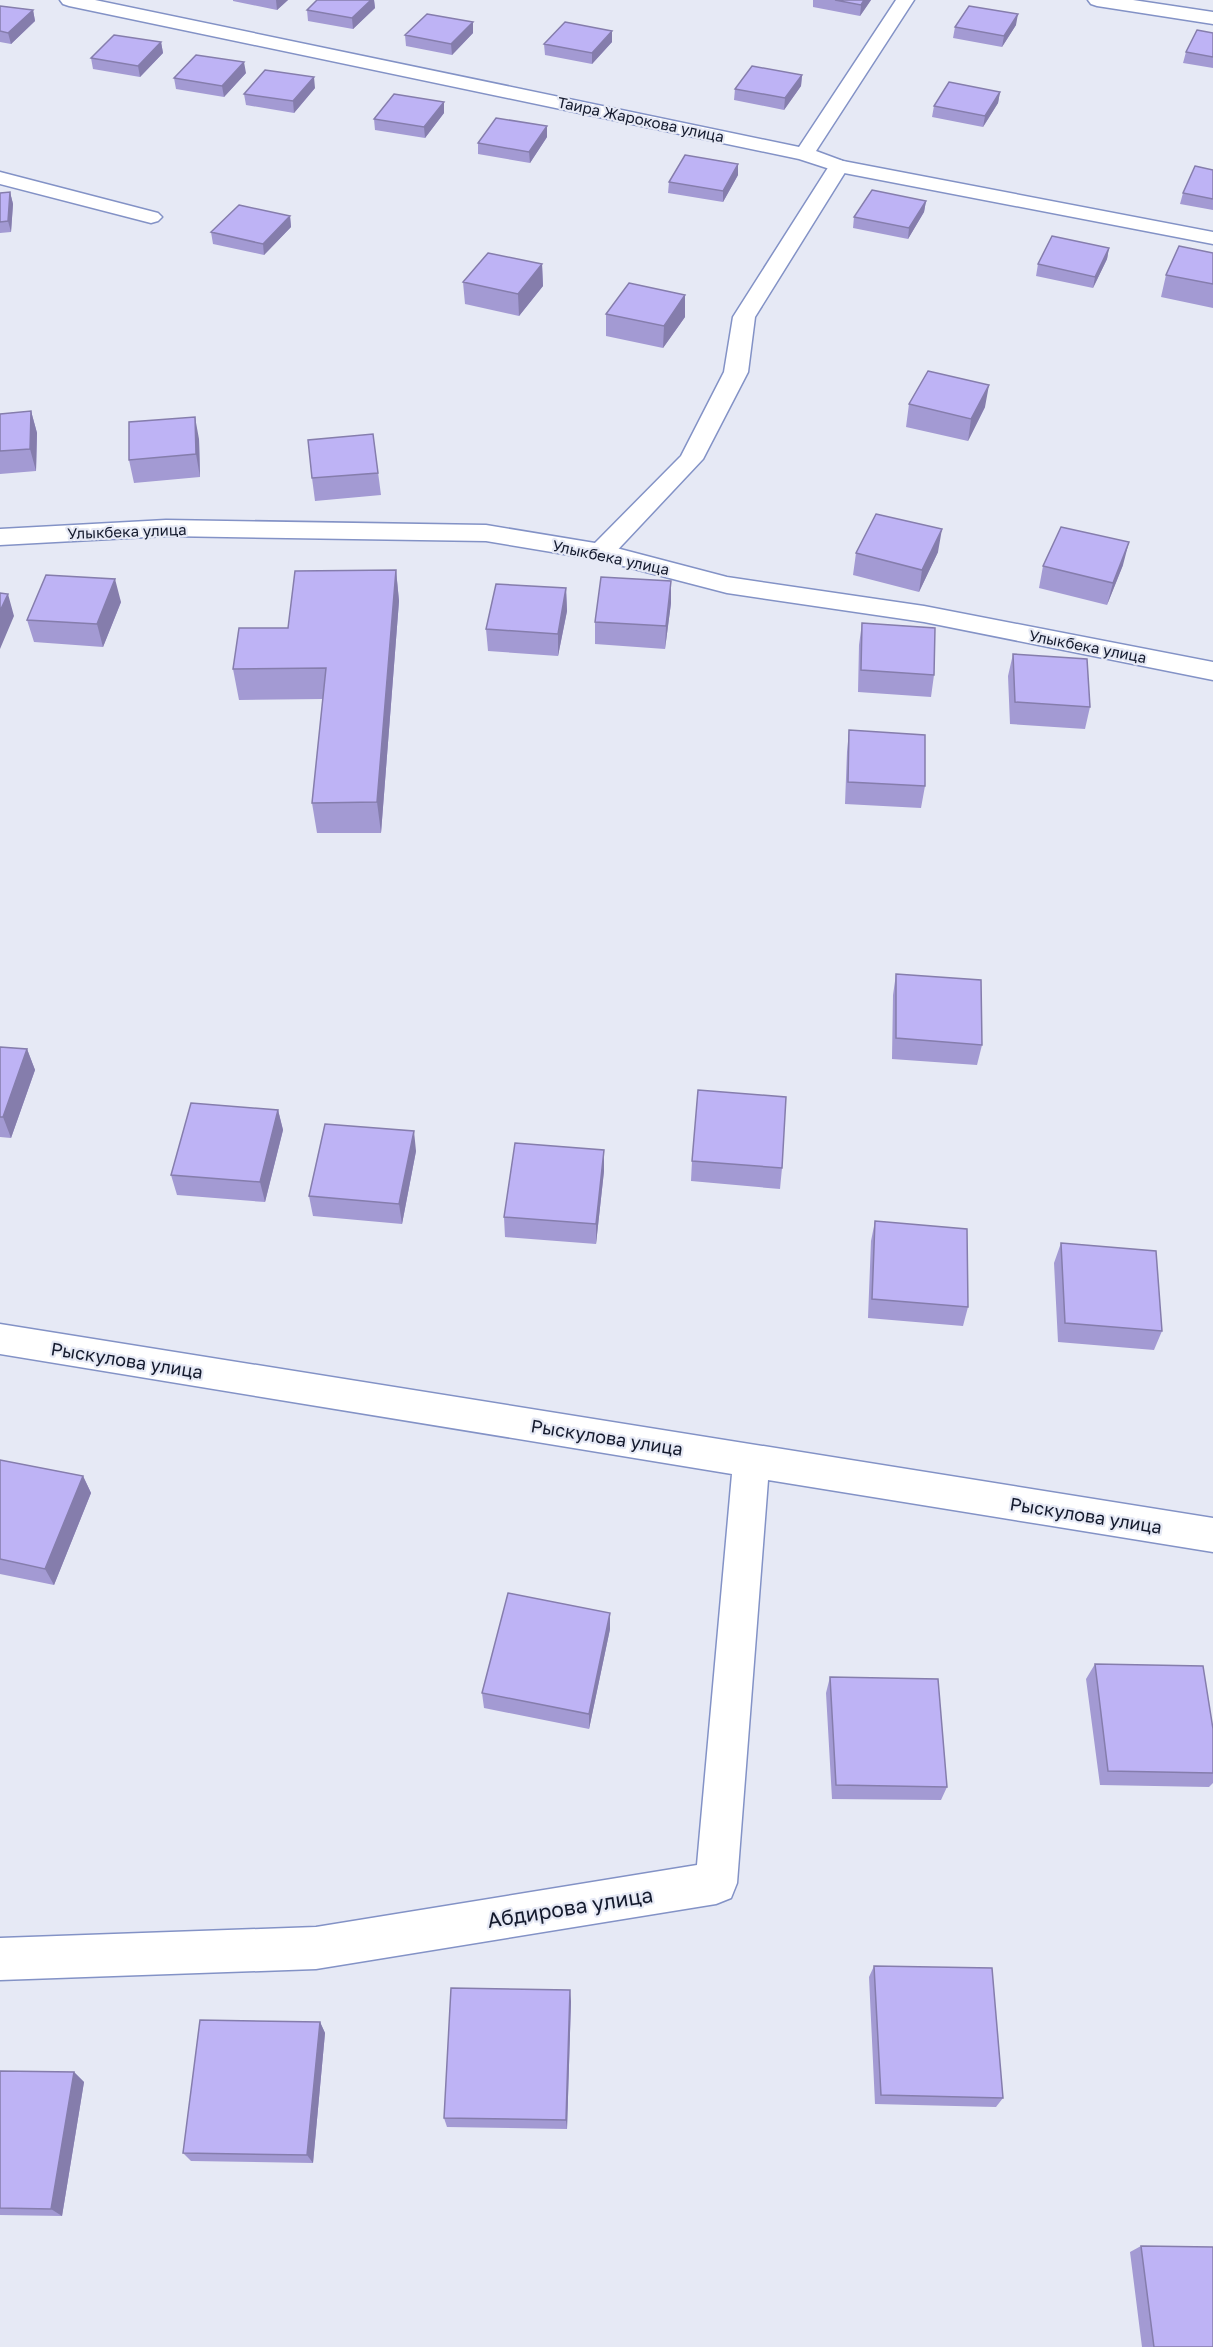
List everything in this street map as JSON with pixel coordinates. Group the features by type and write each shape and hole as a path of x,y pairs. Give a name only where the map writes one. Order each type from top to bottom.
{"street":[{"name":"Таира Жарокова улица","path":"69,0 804,154 839,166 1213,238"},
{"path":"804,154 905,0"},
{"path":"1096,0 1213,18"},
{"path":"601,552 691,459 736,372 744,317 839,166"},
{"path":"0,178 151,217"},
{"name":"Улыкбека улица","path":"0,537 166,528 474,532 601,552 727,585 924,614 1213,671"},
{"name":"Рыскулова улица","path":"0,1339 1213,1536"},
{"name":"Абдирова улица","path":"0,1959 316,1948 716,1883 752,1461"}],"building":[{"path":"317,0 371,0 352,18 307,10"},
{"path":"835,0 864,0 861,5"},
{"path":"0,6 33,10 8,33 0,31"},
{"path":"969,6 1018,14 1004,36 955,27"},
{"path":"427,14 473,22 451,44 405,35"},
{"path":"565,22 612,31 592,53 544,44"},
{"path":"1197,30 1213,33 1213,57 1186,52"},
{"path":"114,35 161,42 138,66 91,58"},
{"path":"196,55 244,62 222,86 174,78"},
{"path":"752,66 802,75 785,98 735,89"},
{"path":"265,70 314,77 293,101 244,94"},
{"path":"949,82 1000,92 985,116 934,106"},
{"path":"394,94 444,102 424,127 374,119"},
{"path":"496,118 547,126 529,152 478,143"},
{"path":"685,155 738,164 723,191 669,182"},
{"path":"1195,166 1213,170 1213,199 1183,193"},
{"path":"872,190 926,201 909,228 854,217"},
{"path":"10,192 8,221 0,222 0,193"},
{"path":"239,205 290,216 263,244 211,232"},
{"path":"1052,236 1109,248 1095,277 1038,264"},
{"path":"1179,246 1213,253 1213,284 1166,275"},
{"path":"488,253 542,264 518,294 463,282"},
{"path":"629,283 685,295 664,326 606,314"},
{"path":"928,371 989,385 971,419 909,404"},
{"path":"31,411 30,449 0,451 0,414"},
{"path":"195,417 196,454 129,460 129,422"},
{"path":"373,434 378,473 312,478 308,440"},
{"path":"876,514 942,529 922,570 856,553"},
{"path":"1061,527 1129,542 1113,583 1043,566"},
{"path":"396,570 377,802 312,803 326,668 233,669 239,628 288,628 295,571"},
{"path":"46,575 115,579 97,624 27,620"},
{"path":"601,577 671,581 666,626 595,622"},
{"path":"496,584 566,588 558,634 486,629"},
{"path":"0,593 8,594 0,611"},
{"path":"862,623 935,628 934,675 861,670"},
{"path":"1013,654 1087,659 1090,707 1015,702"},
{"path":"849,730 925,735 925,786 848,782"},
{"path":"896,974 981,980 982,1045 896,1038"},
{"path":"0,1047 27,1049 3,1117 0,1117"},
{"path":"698,1090 786,1097 782,1168 692,1161"},
{"path":"191,1103 278,1110 260,1182 171,1175"},
{"path":"325,1124 414,1131 399,1204 309,1196"},
{"path":"515,1143 604,1150 596,1224 504,1217"},
{"path":"875,1221 967,1229 968,1307 872,1299"},
{"path":"1061,1243 1156,1251 1162,1331 1065,1323"},
{"path":"0,1460 83,1476 45,1569 0,1559"},
{"path":"508,1593 610,1613 589,1714 482,1693"},
{"path":"1095,1664 1203,1666 1213,1729 1213,1773 1108,1771"},
{"path":"830,1677 938,1679 947,1787 836,1785"},
{"path":"874,1966 992,1968 1003,2098 881,2095"},
{"path":"451,1988 570,1990 566,2120 444,2118"},
{"path":"200,2020 320,2022 307,2155 183,2153"},
{"path":"0,2071 74,2072 51,2209 0,2208"},
{"path":"1141,2246 1213,2247 1213,2347 1154,2347"}]}
